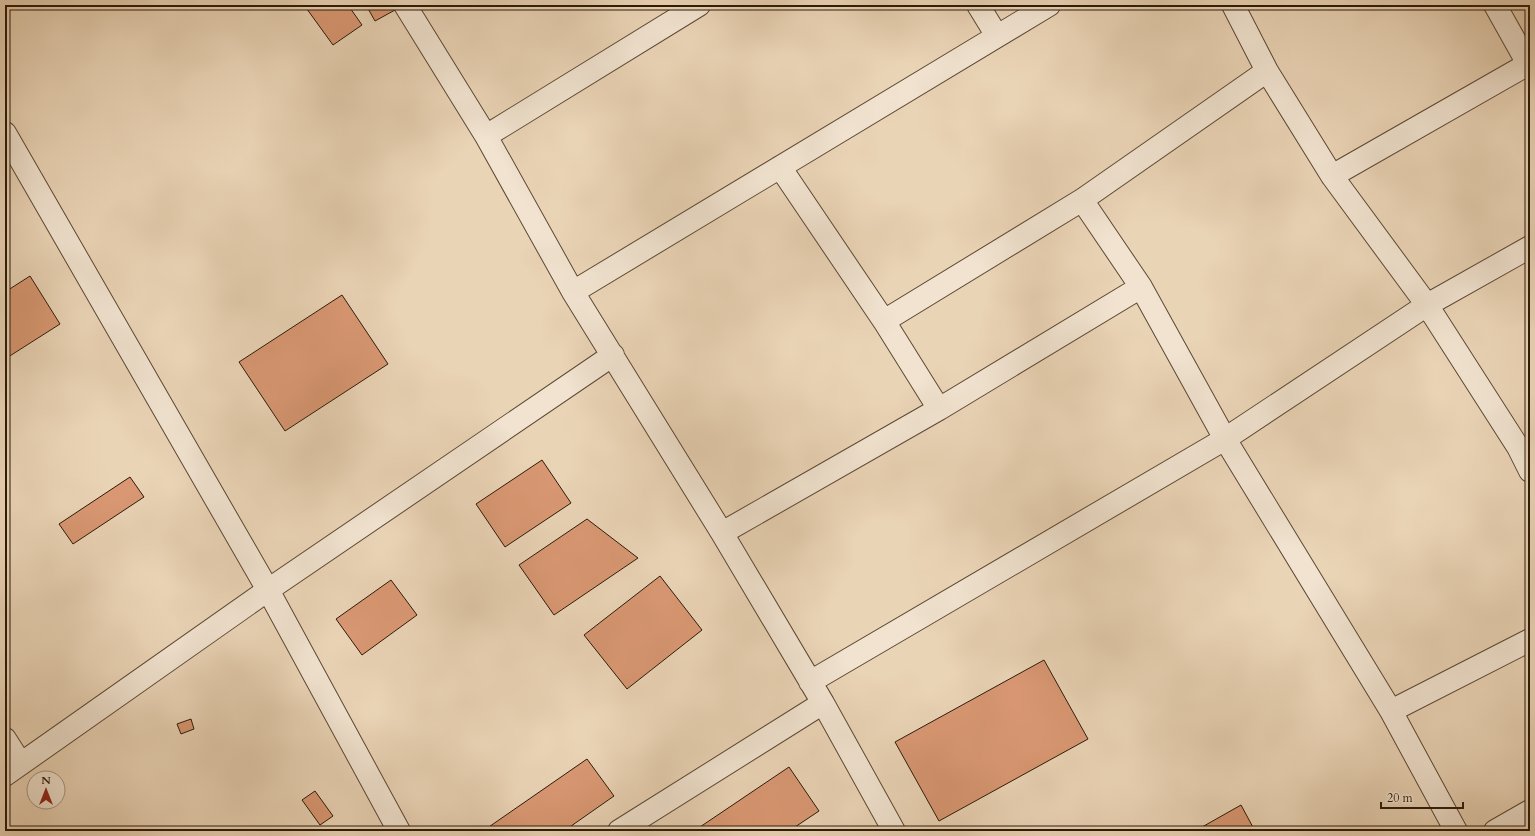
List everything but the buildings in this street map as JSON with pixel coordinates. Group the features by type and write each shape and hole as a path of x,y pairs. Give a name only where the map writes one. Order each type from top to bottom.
{"street":[{"path":"405,5 486,136 573,292 722,533 823,703 894,831"},
{"path":"978,5 997,36"},
{"path":"573,292 1049,5"},
{"path":"1233,5 1267,71 1332,176 1427,305 1524,444 1530,471"},
{"path":"1332,176 1529,63 1495,5"},
{"path":"486,136 693,6"},
{"path":"884,321 1082,200 1267,71"},
{"path":"5,133 268,590 399,831"},
{"path":"780,167 884,321 939,409"},
{"path":"1082,200 1141,287 1225,439 1391,711 1456,831"},
{"path":"810,682 1225,439 1427,305 1530,247"},
{"path":"722,533 939,409 1141,287"},
{"path":"5,739 13,769 268,590 613,355"},
{"path":"1391,711 1530,640"},
{"path":"619,831 823,703"},
{"path":"1495,831 1530,811"}]}
